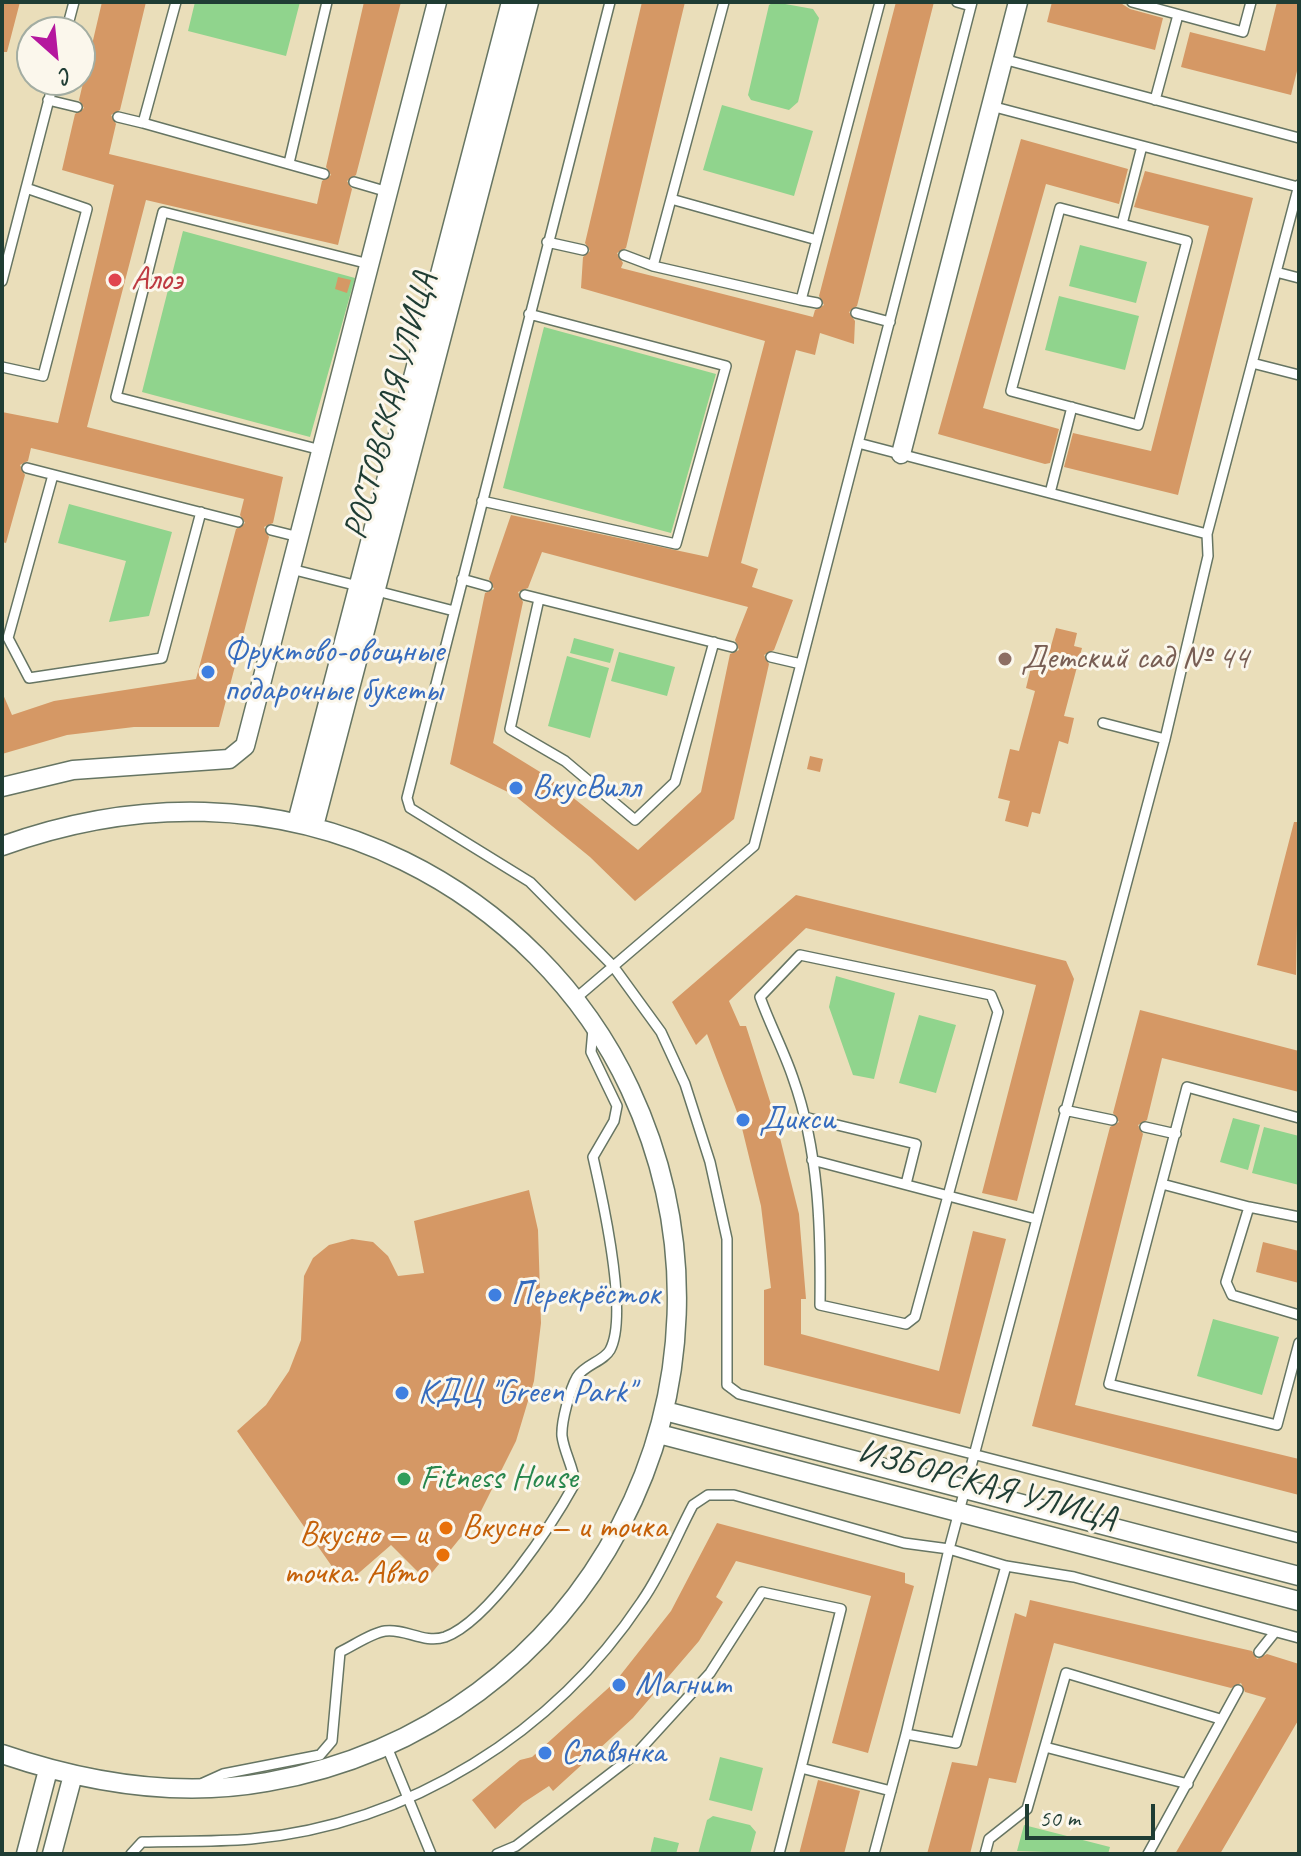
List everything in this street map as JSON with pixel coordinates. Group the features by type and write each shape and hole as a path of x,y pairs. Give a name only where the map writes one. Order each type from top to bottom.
{"street":[{"path":"2,787 73,770 229,759 245,746 437,2"},
{"name":"РОСТОВСКАЯ УЛИЦА","path":"306,824 511,2"},
{"name":"РОСТОВСКАЯ УЛИЦА","path":"367,588 529,2"},
{"path":"901,454 1018,2"},
{"path":"2,846 50,829 96,819 173,810 236,812 306,824 374,846 431,874 471,901 532,951 575,999 593,1025 640,1111 666,1194 677,1281 673,1368 659,1434 639,1490 612,1545 578,1597 537,1643 492,1684 441,1719 387,1747 328,1769 266,1783 189,1789 150,1787 48,1770 2,1754"},
{"name":"ИЗБОРСКАЯ УЛИЦА","path":"665,1411 1299,1576"},
{"name":"ИЗБОРСКАЯ УЛИЦА","path":"659,1434 1299,1601"},
{"path":"26,1854 48,1770"},
{"path":"52,1854 73,1775"}],"lane":[{"path":"143,123 176,2"},
{"path":"289,163 327,2"},
{"path":"610,2 407,798 410,808 530,882 613,966 661,1032 685,1084 710,1162 727,1239 727,1385 739,1394 1299,1538"},
{"path":"653,266 724,2"},
{"path":"801,300 880,2"},
{"path":"575,999 754,846 972,4 957,2"},
{"path":"1132,2 1243,32 1251,2"},
{"path":"1155,100 1178,15"},
{"path":"1003,59 1299,138"},
{"path":"2,281 49,96"},
{"path":"48,100 77,107"},
{"path":"874,1854 906,1734 949,1549 1165,739 1208,556 1207,534 1299,186 991,106"},
{"path":"118,117 324,174"},
{"path":"1122,224 1142,146"},
{"path":"354,182 388,192"},
{"path":"2,367 43,376 87,209 26,188"},
{"path":"671,199 817,240"},
{"path":"1060,208 1187,241 1138,425 1072,407 1011,391 1060,208"},
{"path":"321,450 116,397 163,212 369,264"},
{"path":"547,242 583,250"},
{"path":"624,255 653,266 817,303"},
{"path":"1276,272 1299,278"},
{"path":"856,313 890,322"},
{"path":"482,501 676,544 726,366 529,314"},
{"path":"1252,363 1299,375"},
{"path":"1050,493 1072,407"},
{"path":"858,443 1207,534"},
{"path":"27,468 238,522"},
{"path":"53,475 8,638 29,678 162,658 201,512"},
{"path":"271,530 299,537"},
{"path":"291,569 454,611"},
{"path":"462,579 487,586"},
{"path":"525,595 732,647"},
{"path":"539,599 510,729 565,761 635,820 675,782 714,642"},
{"path":"771,657 801,664"},
{"path":"1103,723 1165,739"},
{"path":"800,955 991,995 998,1012 915,1317 906,1324 820,1305 821,1216 812,1160 793,1078 760,997 800,955"},
{"path":"189,1789 223,1774 320,1755 332,1741 340,1652 386,1631 423,1639 446,1637 477,1614 531,1554 575,1483 562,1433 571,1397 578,1376 610,1352 614,1333 615,1281 610,1230 593,1157 614,1121 617,1106 591,1052 593,1025"},
{"path":"1299,1118 1187,1087 1109,1384 1277,1425 1299,1343"},
{"path":"1064,1110 1112,1120"},
{"path":"804,1117 916,1144 906,1184"},
{"path":"1145,1127 1176,1134"},
{"path":"812,1160 1036,1219"},
{"path":"1162,1184 1299,1217"},
{"path":"1249,1207 1226,1282 1232,1295 1299,1315"},
{"path":"131,1854 142,1842 251,1839 364,1815 460,1773 505,1745 566,1694 596,1663 644,1599 693,1505 708,1495 734,1495 904,1543 949,1549 1006,1566 1074,1577 1299,1638"},
{"path":"906,1734 956,1743 1006,1566"},
{"path":"497,1854 518,1850 637,1753 710,1673 762,1592 841,1609 779,1854"},
{"path":"1259,1652 1275,1632"},
{"path":"985,1854 989,1839 1027,1809 1066,1673 1220,1719"},
{"path":"1148,1854 1238,1690"},
{"path":"387,1747 431,1854"},
{"path":"1045,1747 1188,1784"},
{"path":"801,1768 891,1791"}],"green space":[{"path":"195,2 300,2 286,56 188,31"},
{"path":"774,2 813,9 819,18 798,102 789,110 751,100 748,95 769,5"},
{"path":"722,105 813,131 794,196 703,170"},
{"path":"183,231 355,278 310,437 142,392"},
{"path":"1080,245 1147,262 1136,303 1069,286"},
{"path":"1059,296 1139,316 1125,370 1045,350"},
{"path":"544,327 716,374 671,533 503,488"},
{"path":"69,504 172,532 149,616 109,622 126,561 58,543"},
{"path":"574,638 614,649 610,663 570,653"},
{"path":"619,652 675,667 667,696 611,681"},
{"path":"567,656 609,668 590,738 548,726"},
{"path":"836,976 895,993 874,1079 853,1075 829,1007"},
{"path":"919,1015 956,1025 936,1093 899,1083"},
{"path":"1233,1118 1260,1125 1248,1170 1220,1162"},
{"path":"1264,1127 1299,1136 1299,1185 1252,1173"},
{"path":"1213,1319 1279,1337 1262,1395 1197,1376"},
{"path":"720,1757 763,1768 752,1811 709,1800"},
{"path":"713,1816 750,1825 756,1832 750,1854 698,1854 707,1820"},
{"path":"1024,1825 1110,1847 1108,1854 1017,1851"},
{"path":"654,1837 679,1843 676,1854 650,1854"}],"building":[{"path":"2,2 20,2 7,52 2,52"},
{"path":"102,2 146,2 120,110 111,115 116,124 109,154 317,204 322,181 331,175 326,167 364,2 401,2 356,175 347,181 352,189 338,245 146,200 87,427 283,477 273,523 264,527 269,537 219,727 134,727 67,735 2,754 2,692 12,715 54,701 196,679 236,529 245,523 240,515 244,499 31,448 28,461 20,465 25,475 6,543 2,542 2,412 58,423 114,185 62,170 75,114 84,108 80,96 96,96 96,28"},
{"path":"642,2 685,2 626,248 617,253 623,263 621,268 813,317 815,310 824,305 819,296 896,2 934,2 857,306 849,312 855,321 854,344 820,333 815,355 796,350 741,563 758,569 752,587 793,600 774,650 764,655 769,664 734,819 635,901 590,857 514,795 450,764 485,593 494,589 489,579 511,515 708,557 765,341 581,288 583,257 590,251 585,243","holes":["542,552 748,607 735,640 739,650 730,654 701,792 638,850 545,775 493,743 523,602 518,592 528,588"]},
{"path":"1052,2 1119,2 1130,9 1163,18 1155,50 1047,22"},
{"path":"1277,2 1299,2 1299,63 1291,95 1181,67 1190,32 1265,51"},
{"path":"1021,139 1128,169 1119,204 1046,184 983,408 1059,429 1050,463 1045,464 938,434"},
{"path":"1145,171 1253,198 1178,495 1064,467 1073,433 1151,451 1209,226 1134,207"},
{"path":"338,277 351,280 347,293 335,289"},
{"path":"1056,628 1077,633 1074,646 1082,648 1064,716 1074,718 1068,744 1059,741 1040,814 1032,812 1028,827 1005,821 1010,801 998,798 1010,749 1019,751 1035,691 1026,688 1037,643 1051,646"},
{"path":"810,756 823,759 820,772 807,769"},
{"path":"1294,822 1299,822 1296,975 1257,965"},
{"path":"796,895 1066,961 1074,979 1017,1201 982,1193 1036,985 806,928 729,1001 740,1026 746,1026 774,1114 799,1214 806,1299 801,1299 801,1334 939,1371 973,1231 1006,1239 960,1414 764,1365 764,1290 771,1288 761,1206 740,1120 707,1034 696,1045 672,1002"},
{"path":"1140,1010 1299,1051 1299,1092 1162,1058 1147,1120 1138,1125 1143,1134 1075,1405 1299,1459 1299,1495 1032,1426 1110,1127 1119,1122 1113,1113"},
{"name":"КДЦ \"Green Park\"","path":"529,1190 538,1230 541,1323 534,1381 516,1441 479,1515 426,1580 391,1545 345,1585 237,1431 266,1405 289,1371 301,1340 304,1276 313,1258 329,1245 352,1239 373,1242 388,1256 398,1276 424,1273 414,1221"},
{"path":"1263,1242 1299,1251 1299,1283 1256,1272"},
{"path":"717,1523 905,1573 905,1583 914,1586 868,1753 832,1743 871,1596 736,1561 716,1597 723,1602 699,1641 633,1718 553,1791 549,1786 523,1803 495,1829 472,1800 520,1760 532,1757 615,1682 671,1611"},
{"path":"1030,1600 1252,1651 1257,1659 1267,1654 1299,1664 1299,1719 1220,1854 1175,1854 1266,1698 1245,1692 1241,1683 1231,1688 1054,1643 1016,1783 989,1778 970,1854 927,1854 952,1762 977,1766 1015,1613 1026,1617"},
{"path":"818,1780 860,1791 844,1854 799,1854"}],"place":[{"name":"Алоэ","path":"115,280"},
{"name":"Детский сад № 44","path":"1005,659"},
{"name":"Фруктово-овощные подарочные букеты","path":"208,672"},
{"name":"ВкусВилл","path":"516,788"},
{"name":"Дикси","path":"743,1120"},
{"name":"Перекрёсток","path":"495,1295"},
{"name":"КДЦ \"Green Park\"","path":"402,1393"},
{"name":"Fitness House","path":"404,1479"},
{"name":"Вкусно — и точка","path":"446,1528"},
{"name":"Вкусно — и точка. Авто","path":"443,1555"},
{"name":"Магнит","path":"619,1685"},
{"name":"Славянка","path":"545,1753"}]}
